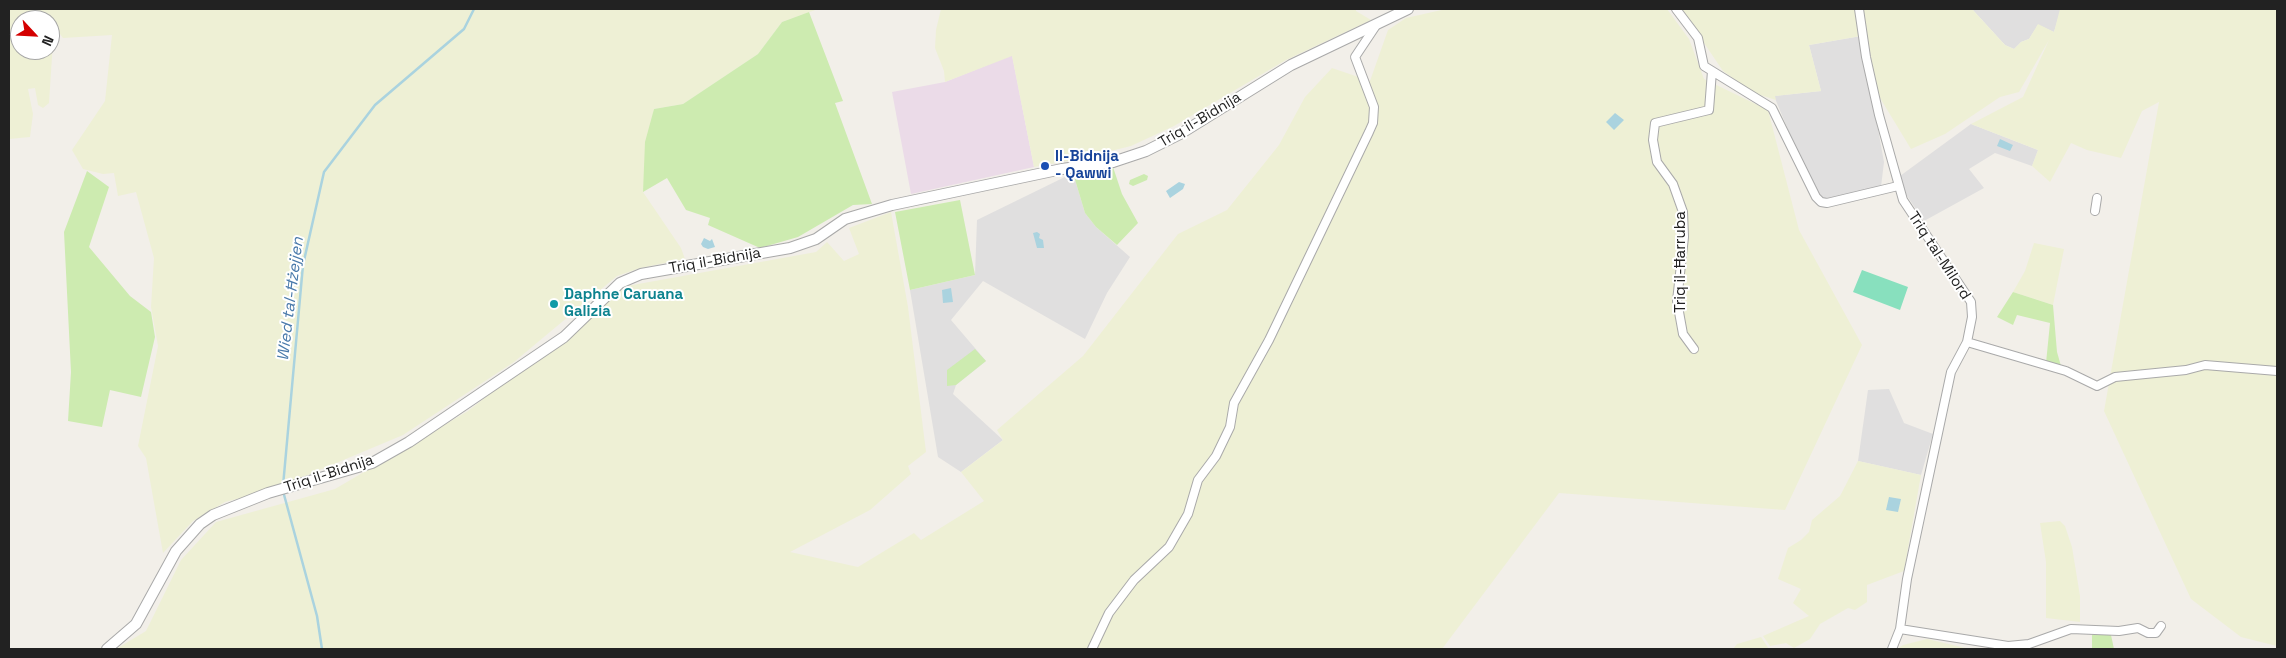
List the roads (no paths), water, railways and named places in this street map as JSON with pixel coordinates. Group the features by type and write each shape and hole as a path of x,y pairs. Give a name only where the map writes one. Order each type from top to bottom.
{"street":[{"name":"Triq il-Bidnija","path":"108,649 136,624 176,552 200,524 213,515 268,493 372,462 409,442 564,337 620,283 641,274 790,248 816,239 845,220 892,205 1062,169 1113,162 1146,152 1180,134 1291,65 1408,9"},
{"path":"1676,9 1698,38 1704,66 1772,108 1820,202 1898,186"},
{"name":"Triq tal-Milord","path":"1859,9 1868,67 1902,200 1971,302 1972,317 1967,342 1951,372 1908,579 1900,629 1892,649"},
{"path":"1092,649 1109,613 1134,580 1169,547 1188,514 1198,480 1216,456 1230,427 1234,403 1269,340 1369,132 1373,123 1374,107 1355,57 1369,32 1380,22"},
{"name":"Triq il-Ħarruba","path":"1694,349 1683,334 1678,301 1684,237 1683,212 1673,184 1657,162 1653,140 1655,123 1710,110 1712,71"},
{"path":"2095,210 2097,198"},
{"path":"1967,342 2066,372 2097,386 2115,377 2186,370 2206,365 2277,371"},
{"path":"1900,629 2008,646 2028,644 2071,629 2118,630 2138,628 2148,633 2156,633 2162,626"}],"water":[{"path":"1615,113 1624,120 1614,130 1606,122"},
{"path":"2000,139 2013,145 2010,151 1997,146"},
{"path":"1179,182 1185,184 1183,189 1170,198 1166,191"},
{"path":"1037,232 1040,234 1039,238 1043,240 1044,248 1037,248 1033,233"},
{"path":"704,238 710,241 712,239 715,247 708,249 703,247 701,244"},
{"path":"951,288 953,302 943,303 942,290"},
{"path":"1889,497 1901,499 1898,512 1886,510"}],"waterway":[{"name":"Wied tal-Ħżejjen","path":"283,486 303,265 324,172 375,105 464,29 474,9"},
{"name":"Wied tal-Ħżejjen","path":"283,491 317,616 322,649"}],"place":[{"name":"Il-Bidnija - Qawwi","path":"1045,166"},
{"name":"Daphne Caruana Galizia","path":"554,304"}]}
